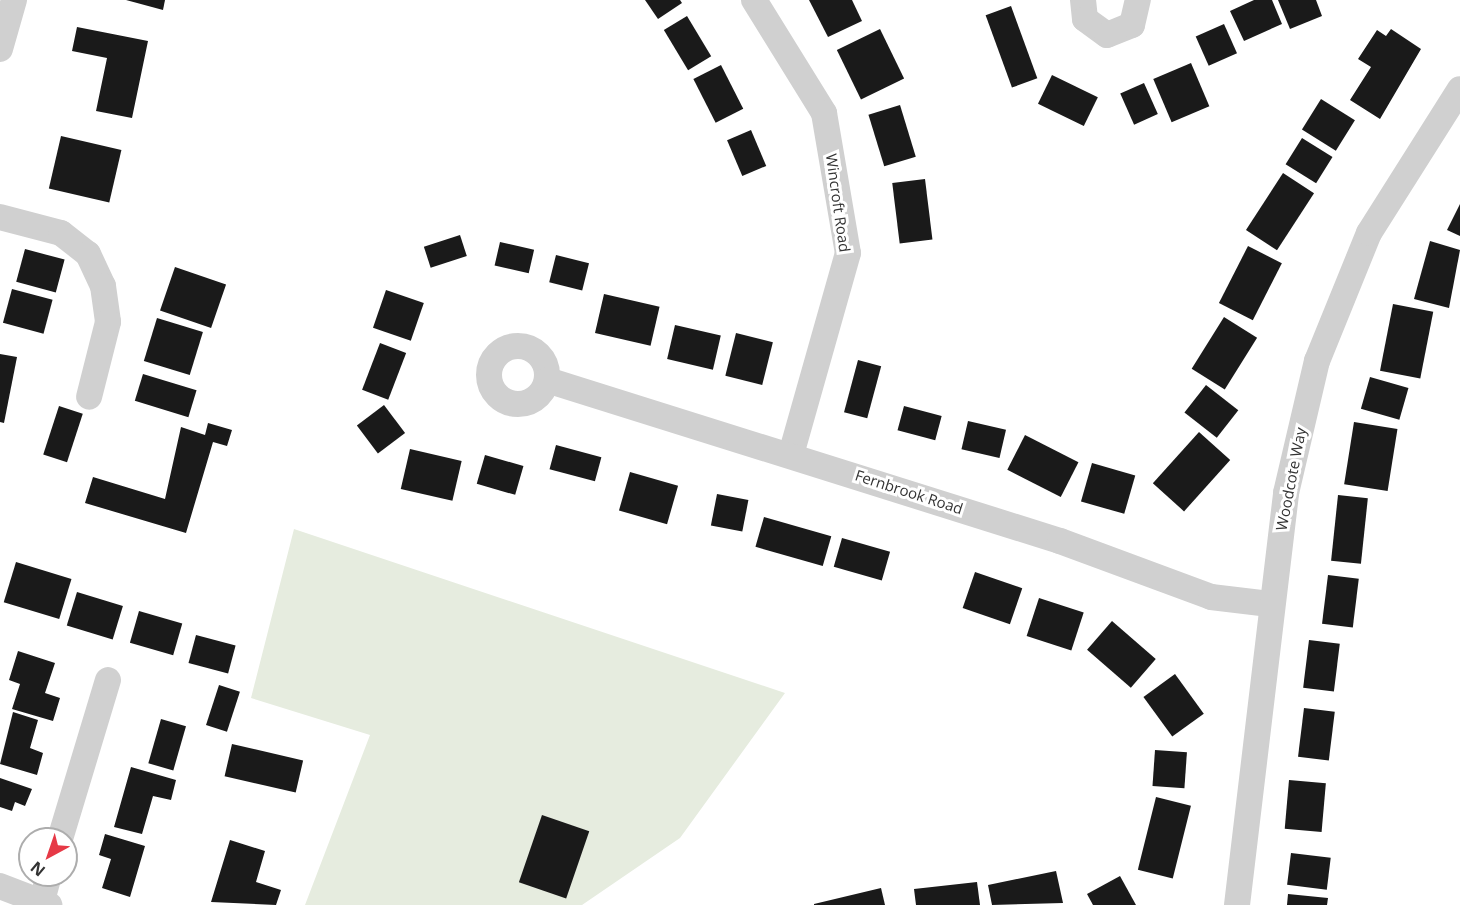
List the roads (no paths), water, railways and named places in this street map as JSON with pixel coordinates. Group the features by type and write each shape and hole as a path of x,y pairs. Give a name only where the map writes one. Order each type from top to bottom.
{"street":[{"path":"0,49 14,0"},
{"name":"Wincroft Road","path":"754,0 824,112 848,253 791,454"},
{"path":"1083,0 1085,19 1107,35 1132,25 1138,0"},
{"name":"Woodcote Way","path":"1237,905 1270,604 1286,493 1317,361 1369,233 1460,89"},
{"path":"0,217 61,233 88,254 103,286 108,322 89,397"},
{"name":"Fernbrook Road","path":"547,380 791,454 1060,541 1211,597 1270,604"},
{"path":"64,827 108,680"},
{"path":"0,886 45,903 48,887"}]}
